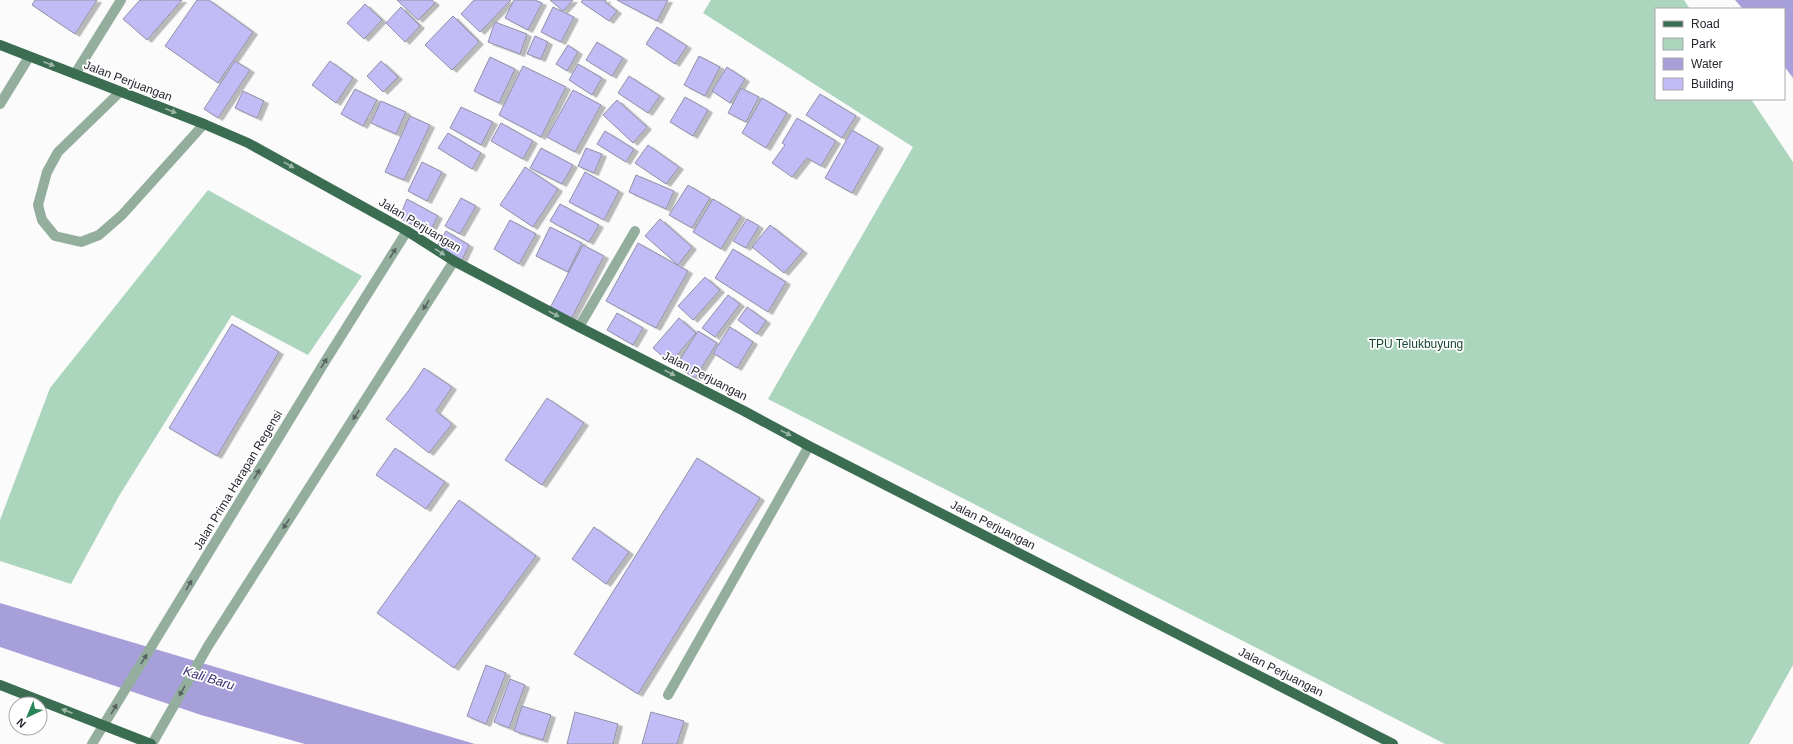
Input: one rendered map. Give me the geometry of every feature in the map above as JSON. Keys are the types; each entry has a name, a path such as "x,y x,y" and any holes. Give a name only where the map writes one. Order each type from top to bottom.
{"main road":[{"name":"Jalan Perjuangan","path":"0,45 204,124 248,143 407,231 454,261 578,327 1393,744"},
{"path":"0,685 152,744"}],"street":[{"path":"75,74 121,0"},
{"path":"0,104 29,57"},
{"path":"120,92 58,152 47,172 38,205 42,220 55,236 82,242 99,235 122,214 204,124"},
{"name":"Jalan Prima Harapan Regensi","path":"92,744 326,360 407,231"},
{"path":"578,327 636,231"},
{"path":"152,744 208,646 454,261"},
{"path":"668,695 809,446"}],"green space":[{"name":"TPU Telukbuyung","path":"711,0 1684,0 1689,8 1655,8 1655,100 1752,100 1793,162 1793,665 1749,744 1445,744 768,399 913,147 703,13"},
{"path":"208,190 362,276 308,355 232,315 119,496 71,584 0,561 0,520 50,388"}],"water":[{"path":"1735,0 1793,0 1793,78 1785,67 1785,8 1742,8"},
{"name":"Kali Baru","path":"0,603 475,744 305,744 201,715 0,647"}],"building":[{"path":"35,0 97,0 75,34 32,5"},
{"path":"140,0 182,0 147,40 123,19"},
{"path":"197,0 209,0 253,32 218,83 165,46"},
{"path":"397,0 432,0 435,3 418,20"},
{"path":"474,0 511,0 480,32 461,14"},
{"path":"514,0 535,0 542,3 528,30 505,18"},
{"path":"550,0 573,0 563,11"},
{"path":"583,0 606,0 605,2 617,11 609,21 581,2"},
{"path":"617,0 668,0 657,21"},
{"path":"365,4 382,20 364,39 347,23"},
{"path":"401,7 420,26 405,42 386,23"},
{"path":"553,7 574,17 561,42 541,32"},
{"path":"453,16 479,42 452,70 425,45"},
{"path":"495,22 527,34 520,54 488,42"},
{"path":"657,27 687,46 675,64 646,44"},
{"path":"535,36 548,42 541,59 527,54"},
{"path":"597,42 623,58 612,76 586,60"},
{"path":"568,45 578,52 567,71 556,64"},
{"path":"699,56 720,67 705,96 684,85"},
{"path":"490,57 515,69 499,103 474,91"},
{"path":"235,61 250,70 218,118 204,109"},
{"path":"330,61 353,78 336,103 312,85"},
{"path":"381,61 398,77 383,92 367,76"},
{"path":"578,64 602,78 592,95 569,80"},
{"path":"523,66 566,87 541,137 499,115"},
{"path":"727,67 745,79 730,103 712,91"},
{"path":"629,76 660,96 648,113 618,93"},
{"path":"741,88 759,97 746,122 728,113"},
{"path":"355,89 377,100 363,126 341,114"},
{"path":"573,90 601,105 575,152 547,137"},
{"path":"243,91 264,101 257,118 235,108"},
{"path":"820,94 856,116 842,138 806,115"},
{"path":"685,97 708,110 693,136 670,122"},
{"path":"762,98 787,113 766,148 742,133"},
{"path":"617,100 647,127 633,143 603,115"},
{"path":"381,101 406,112 396,134 371,123"},
{"path":"461,107 493,122 481,145 450,128"},
{"path":"410,116 430,125 404,180 385,172"},
{"path":"797,118 836,141 821,166 807,158 792,177 772,163 785,145 782,143"},
{"path":"501,123 533,141 523,159 491,141"},
{"path":"852,130 879,146 852,193 825,178"},
{"path":"605,131 634,149 626,162 597,144"},
{"path":"448,133 481,153 472,169 438,148"},
{"path":"648,145 679,167 666,184 635,163"},
{"path":"541,148 573,165 562,184 530,168"},
{"path":"586,148 602,154 594,173 578,166"},
{"path":"422,162 442,172 427,201 408,191"},
{"path":"525,167 558,189 533,227 500,205"},
{"path":"585,172 619,191 604,220 569,202"},
{"path":"636,175 674,191 666,209 629,192"},
{"path":"688,185 710,198 692,228 669,215"},
{"path":"461,198 476,206 460,234 445,226"},
{"path":"407,199 438,216 429,233 399,218"},
{"path":"713,199 741,216 721,249 693,232"},
{"path":"560,204 599,225 589,242 550,221"},
{"path":"660,219 692,247 678,265 645,236"},
{"path":"747,219 759,226 746,248 733,241"},
{"path":"510,220 536,234 519,264 494,249"},
{"path":"770,225 803,251 784,273 752,247"},
{"path":"550,227 582,243 568,272 536,256"},
{"path":"446,231 469,245 462,260 437,246"},
{"path":"638,243 688,271 656,328 606,301"},
{"path":"583,245 604,256 571,319 550,308"},
{"path":"733,249 786,282 768,312 715,278"},
{"path":"705,277 720,290 693,320 678,306"},
{"path":"728,295 740,304 715,337 702,328"},
{"path":"747,307 766,321 757,334 738,320"},
{"path":"617,313 643,328 633,345 607,330"},
{"path":"679,318 696,333 670,363 653,348"},
{"path":"232,324 279,352 217,456 169,428"},
{"path":"730,327 753,342 737,368 713,353"},
{"path":"698,331 717,343 695,378 676,366"},
{"path":"424,368 452,387 436,411 452,424 429,453 386,419"},
{"path":"547,398 584,423 542,485 505,460"},
{"path":"395,448 445,482 426,509 376,475"},
{"path":"697,458 760,498 638,694 574,654"},
{"path":"459,500 536,556 454,668 377,613"},
{"path":"594,527 629,552 606,584 572,559"},
{"path":"486,665 506,673 486,724 467,716"},
{"path":"510,679 525,685 509,728 494,722"},
{"path":"522,706 551,715 543,740 514,731"},
{"path":"575,712 618,724 613,744 567,744"},
{"path":"651,712 684,721 677,744 642,744"}]}
